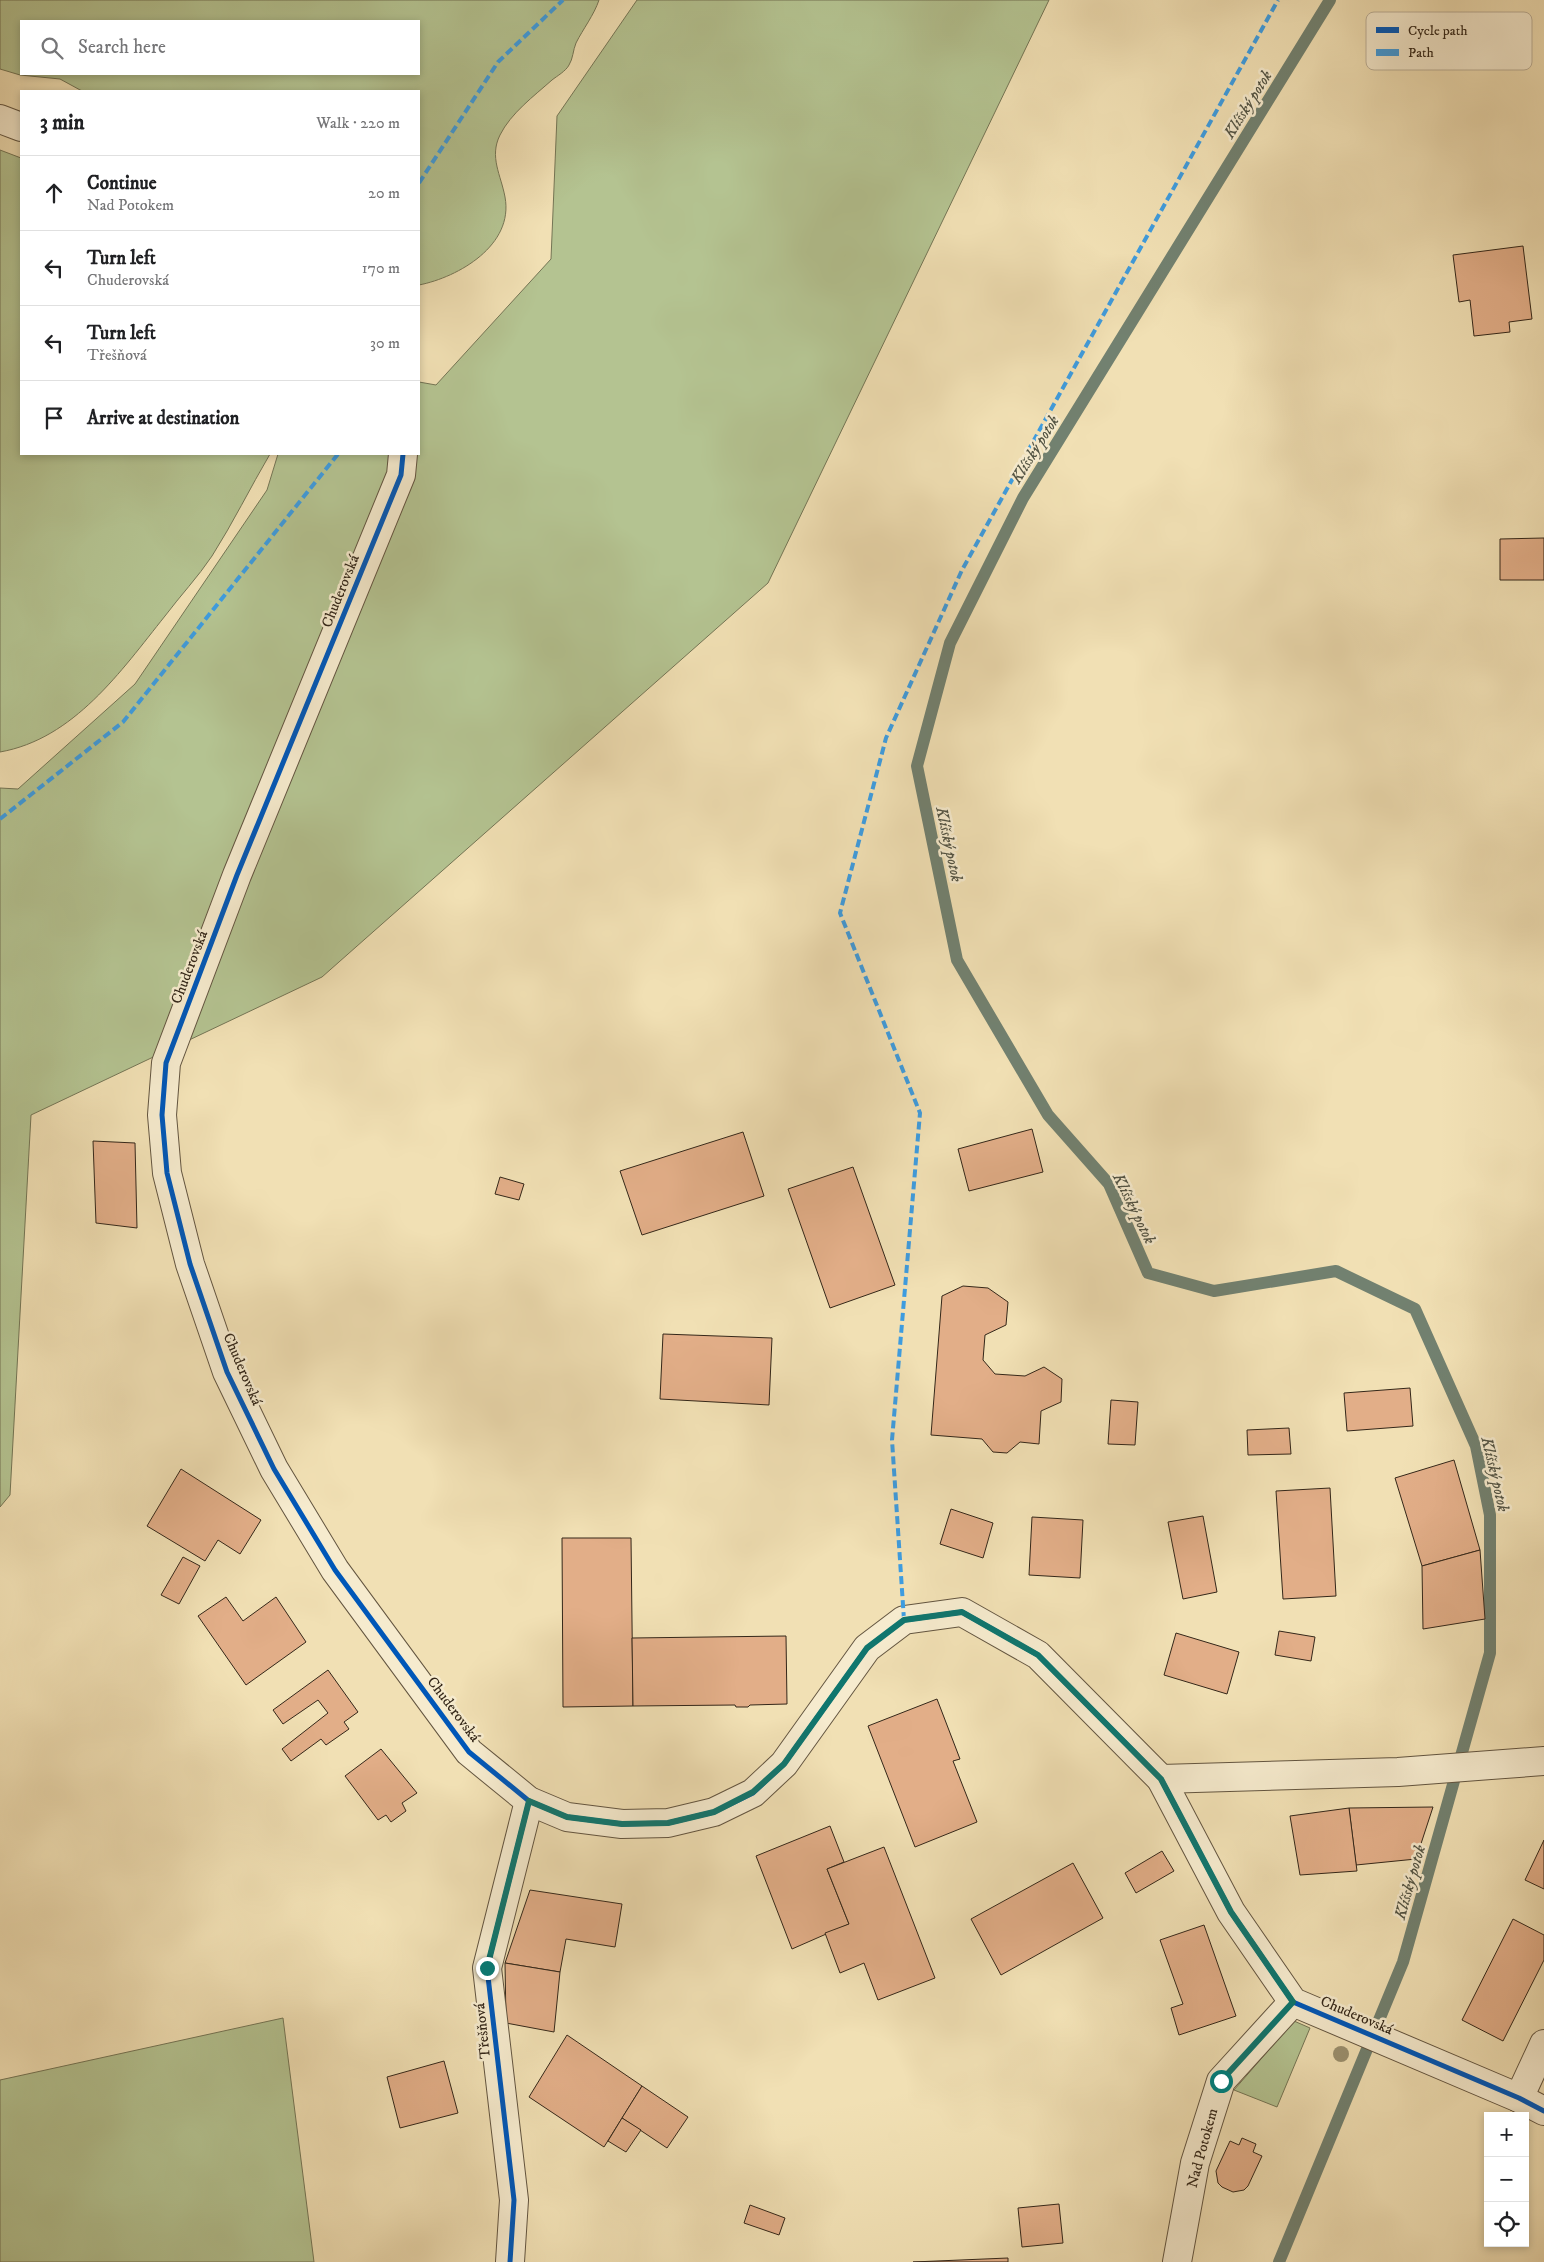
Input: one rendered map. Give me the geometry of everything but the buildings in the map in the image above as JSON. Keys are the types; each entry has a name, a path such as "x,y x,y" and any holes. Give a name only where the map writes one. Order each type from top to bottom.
{"street":[{"path":"0,119 20,127"},
{"name":"Chuderovská","path":"403,455 401,475 237,875 166,1064 162,1115 168,1173 190,1264 227,1372 274,1469 336,1570 470,1752 529,1801 567,1817 622,1824 668,1823 714,1812 753,1792 784,1764 867,1648 904,1620 962,1612 1038,1655 1161,1779 1231,1912 1293,2002 1520,2098 1544,2111"},
{"path":"1161,1779 1429,1770 1544,1761"},
{"name":"Třešňová","path":"510,2262 514,2200 487,1968 529,1801"},
{"name":"Nad Potokem","path":"1177,2262 1195,2163 1221,2081 1293,2002"},
{"path":"1520,2098 1544,2044"}],"green space":[{"path":"0,0 599,0 576,43 568,67 523,105 510,119 500,135 497,143 496,158 505,197 506,214 501,230 492,244 466,266 451,275 420,285 420,90 80,90 60,79 20,75 0,69"},
{"path":"637,0 1049,0 768,583 322,977 31,1115 10,1495 0,1507 0,788 18,789 135,684 267,490 278,455 420,455 420,382 436,385 551,259 557,116"},
{"path":"0,150 20,158 20,455 269,455 212,556 113,680 73,718 51,733 27,745 0,752"},
{"path":"283,2018 314,2262 0,2262 0,2080"},
{"path":"1294,2021 1310,2028 1277,2107 1234,2090"}],"waterway":[{"name":"Klíšský potok","path":"1279,2262 1403,1962 1490,1653 1490,1515 1476,1446 1415,1309 1336,1271 1214,1291 1148,1273 1109,1184 1048,1115 957,960 917,766 950,643 1023,498 1330,0"}],"marked path":[{"path":"420,181 498,62 563,0"},
{"path":"904,1620 892,1440 920,1113 840,913 886,738 962,570 1278,0"},
{"path":"0,819 123,722 337,455"}],"cycle path":[{"path":"403,455 401,475 237,875 166,1063 162,1115 167,1173 190,1264 227,1372 274,1469 335,1570 469,1752 529,1801 567,1817 622,1824 668,1823 714,1812 753,1793 784,1764 867,1648 904,1620 962,1612 1038,1655 1161,1779 1231,1912 1293,2002 1519,2098 1544,2111"},
{"path":"510,2262 514,2200 487,1968 529,1801"}],"route":[{"path":"487,1968 529,1801 567,1817 622,1824 668,1823 714,1812 753,1792 784,1764 867,1648 904,1620 962,1612 1038,1655 1161,1779 1231,1912 1293,2002 1221,2081"}]}
